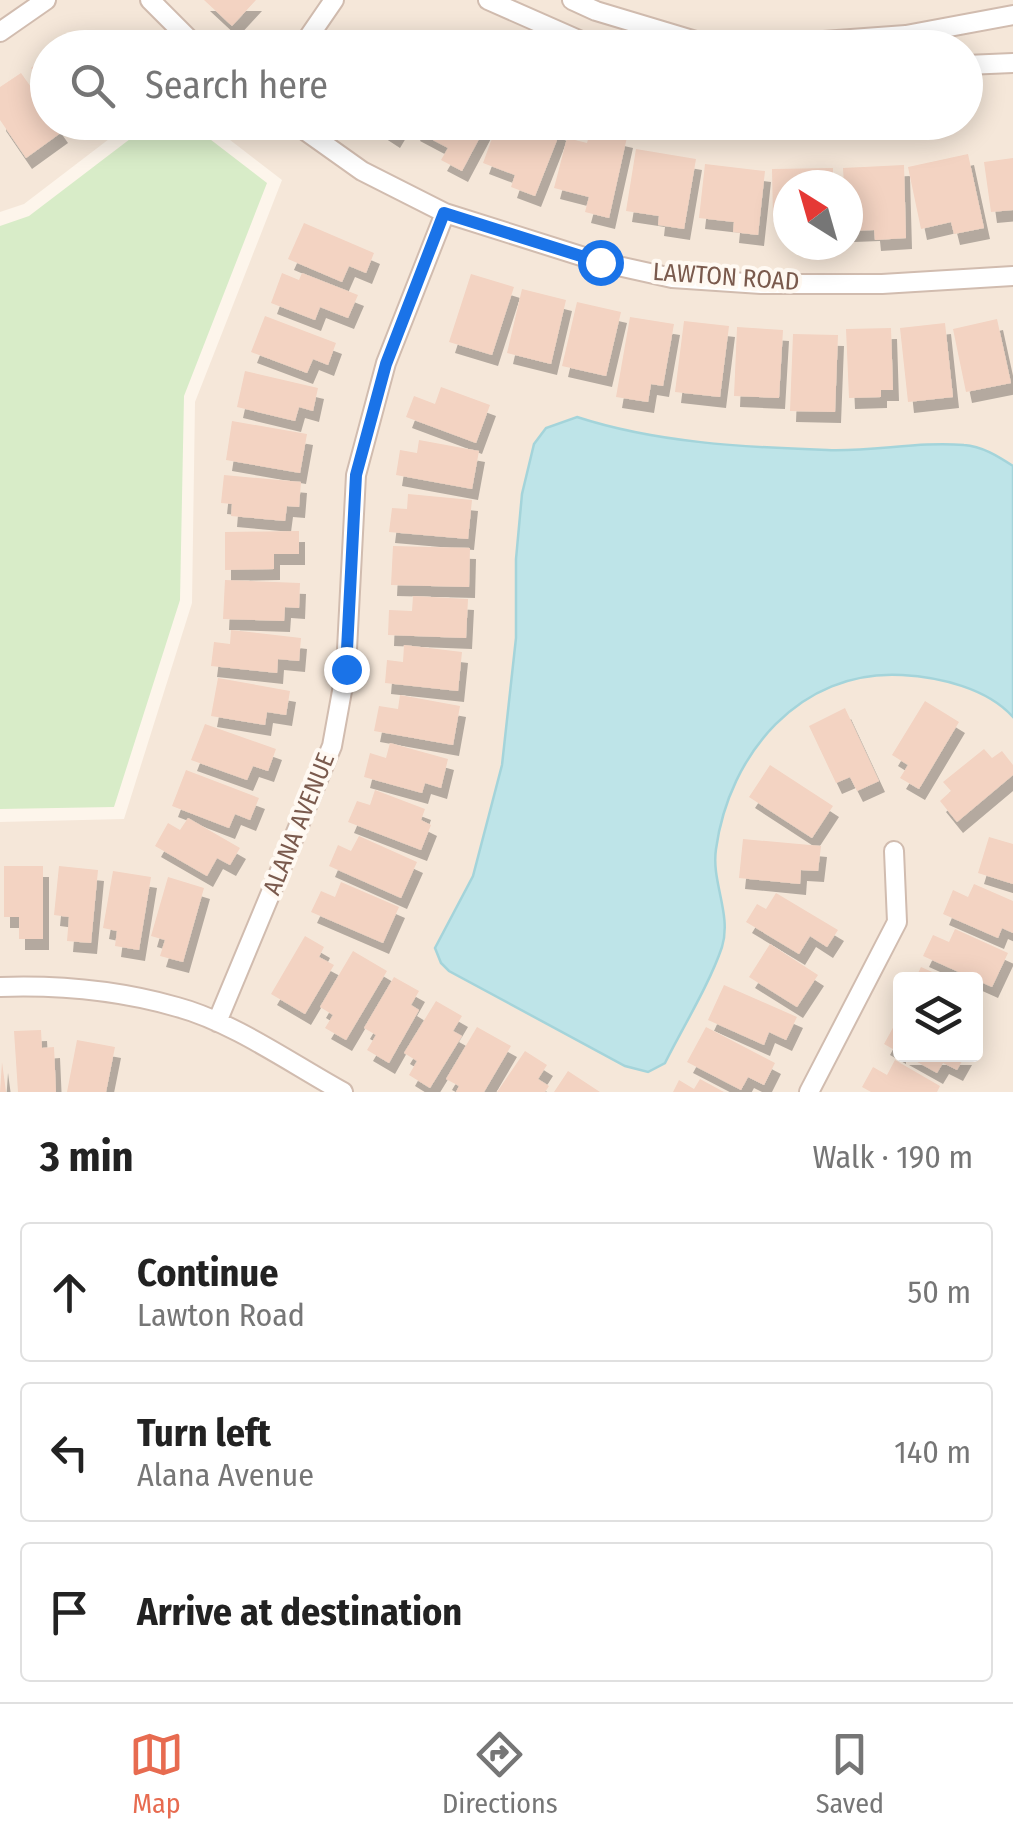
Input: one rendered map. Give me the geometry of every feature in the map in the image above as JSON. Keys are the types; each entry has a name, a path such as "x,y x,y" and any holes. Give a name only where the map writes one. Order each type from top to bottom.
{"street":[{"path":"0,32 46,0"},
{"path":"150,0 180,30"},
{"path":"313,30 334,0"},
{"path":"488,0 556,30"},
{"path":"572,0 659,30"},
{"path":"929,30 1013,15"},
{"path":"983,64 1013,63"},
{"name":"LAWTON ROAD","path":"318,140 362,171 444,213 600,262 672,278 761,284 882,284 1013,276"},
{"name":"ALANA AVENUE","path":"217,1022 332,746 346,669 356,475 386,364 444,213"},
{"path":"809,1092 897,922 894,851"},
{"path":"0,987 104,993 178,1007 217,1022 343,1092"}],"shaded area":[{"path":"0,0 1013,0 1013,1092 0,1092 0,822 124,819 192,603 195,402 282,180 230,140 983,140 983,30 30,30 30,140 108,140 24,204 0,212"}],"green space":[{"path":"129,140 211,140 267,183 184,396 180,600 114,807 0,809 0,226 29,216"}],"water":[{"path":"577,417 638,433 732,445 844,450 964,445 984,450 1013,466 1013,717 976,691 931,678 902,675 865,677 832,686 802,702 776,724 736,781 724,814 715,861 725,922 722,947 665,1063 648,1072 625,1066 449,971 435,948 473,876 502,765 516,638 516,559 522,494 534,444 546,428"}],"building":[{"path":"204,0 256,0 232,26"},
{"path":"21,73 30,86 30,140 51,140 26,158 0,120 0,87"},
{"path":"433,140 478,140 462,171 441,160 448,148"},
{"path":"491,140 557,140 535,196 511,187 515,175 483,163"},
{"path":"566,140 626,140 609,218 585,212 589,197 554,188"},
{"path":"636,149 696,159 684,229 658,225 659,216 626,211"},
{"path":"968,154 984,228 954,234 951,222 921,229 908,167"},
{"path":"1013,158 1013,210 991,212 984,162"},
{"path":"705,164 765,171 758,235 733,232 734,222 699,218"},
{"path":"904,165 906,238 875,240 874,230 863,230 863,170 843,168"},
{"path":"772,169 833,170 773,170 773,220"},
{"path":"304,223 374,253 366,273 349,266 342,282 288,259"},
{"path":"282,273 299,280 302,273 358,295 348,318 320,307 315,320 271,303"},
{"path":"471,274 514,287 492,355 449,342"},
{"path":"522,289 566,300 551,364 507,353"},
{"path":"577,302 621,312 606,376 562,366"},
{"path":"265,316 336,343 328,365 313,359 307,373 251,352"},
{"path":"630,317 674,324 663,386 651,384 648,402 616,397"},
{"path":"997,319 1011,383 966,392 953,329"},
{"path":"684,321 729,326 720,397 675,392"},
{"path":"945,323 953,397 908,402 900,328"},
{"path":"737,327 783,330 779,398 734,396"},
{"path":"891,328 893,390 881,390 881,397 849,398 846,329"},
{"path":"793,334 838,335 835,412 790,411"},
{"path":"245,371 318,388 313,411 299,407 295,421 237,407"},
{"path":"441,387 490,405 476,443 406,417 414,396 435,404"},
{"path":"232,421 307,434 300,473 226,460"},
{"path":"419,440 479,451 472,489 396,475 400,450 417,453"},
{"path":"224,475 301,482 299,507 287,506 285,521 231,516 232,504 221,503"},
{"path":"408,494 472,500 468,539 389,532 392,508 407,509"},
{"path":"299,531 299,554 274,554 274,569 225,570 225,532"},
{"path":"393,546 470,548 469,587 391,585"},
{"path":"225,580 300,583 299,608 285,607 284,621 223,619"},
{"path":"413,596 468,599 466,638 388,635 389,610 412,611"},
{"path":"231,630 301,638 299,661 278,659 277,673 211,666 214,642 230,644"},
{"path":"404,645 462,652 458,691 385,683 387,660 403,662"},
{"path":"218,678 290,691 286,715 267,712 265,725 211,716"},
{"path":"400,695 460,706 453,745 374,731 379,706 398,709"},
{"path":"925,701 959,722 919,789 900,778 908,765 892,755"},
{"path":"845,708 879,781 857,791 850,777 836,783 809,726"},
{"path":"205,724 276,749 268,771 253,766 247,780 191,760"},
{"path":"390,743 448,759 441,788 425,783 422,793 364,777 370,753 386,758"},
{"path":"984,749 992,758 1002,751 1013,765 1013,775 957,822 940,801 951,791 943,782"},
{"path":"770,765 833,806 812,838 749,797"},
{"path":"186,770 259,798 250,820 235,814 229,828 172,806"},
{"path":"375,790 425,809 421,820 431,825 421,850 348,822 357,801 370,805"},
{"path":"188,818 240,848 230,865 217,858 207,876 155,846 168,823 180,830"},
{"path":"359,836 417,862 401,898 329,866 338,845 351,851"},
{"path":"989,837 1013,844 1013,884 978,873"},
{"path":"743,839 821,846 818,871 801,870 800,884 739,878"},
{"path":"4,866 43,866 43,939 19,939 19,917 4,917"},
{"path":"59,866 98,870 91,943 67,941 69,917 54,915"},
{"path":"113,871 151,877 139,950 115,946 117,931 103,928"},
{"path":"168,877 204,888 183,962 160,956 165,940 151,936"},
{"path":"341,882 399,907 383,943 311,912 321,891 335,897"},
{"path":"974,884 1013,901 1013,933 1002,928 998,938 943,914 953,890 968,897"},
{"path":"776,893 838,930 827,947 810,936 799,954 746,922 757,904 766,909"},
{"path":"955,929 1008,953 992,987 983,983 983,972 959,972 923,956 933,935 949,942"},
{"path":"305,936 324,947 319,957 334,965 305,1014 271,994"},
{"path":"770,944 818,975 797,1007 749,977"},
{"path":"353,951 387,971 346,1040 325,1028 333,1015 320,1007"},
{"path":"394,977 419,991 411,1005 419,1010 389,1063 367,1050 376,1035 364,1028"},
{"path":"724,985 797,1017 786,1040 769,1032 764,1045 708,1020"},
{"path":"436,1001 462,1016 453,1031 462,1036 430,1088 409,1075 417,1061 404,1053"},
{"path":"477,1027 511,1046 484,1092 456,1092 459,1086 446,1079"},
{"path":"706,1027 775,1063 764,1085 748,1077 741,1090 687,1062"},
{"path":"893,1028 893,1049 884,1044"},
{"path":"41,1030 42,1048 54,1047 56,1092 18,1092 14,1031"},
{"path":"77,1040 115,1047 106,1092 67,1092"},
{"path":"525,1051 547,1065 538,1079 549,1086 545,1092 497,1092"},
{"path":"2,1062 6,1092 0,1092"},
{"path":"894,1062 898,1062 940,1086 937,1092 871,1092 862,1087 873,1067 887,1075"},
{"path":"917,1062 962,1062 957,1070 943,1063 937,1073"},
{"path":"568,1071 600,1092 554,1092"},
{"path":"700,1079 724,1092 673,1092 679,1080 694,1089"}],"route":[{"path":"346,669 356,475 386,364 444,213 600,262"}]}
